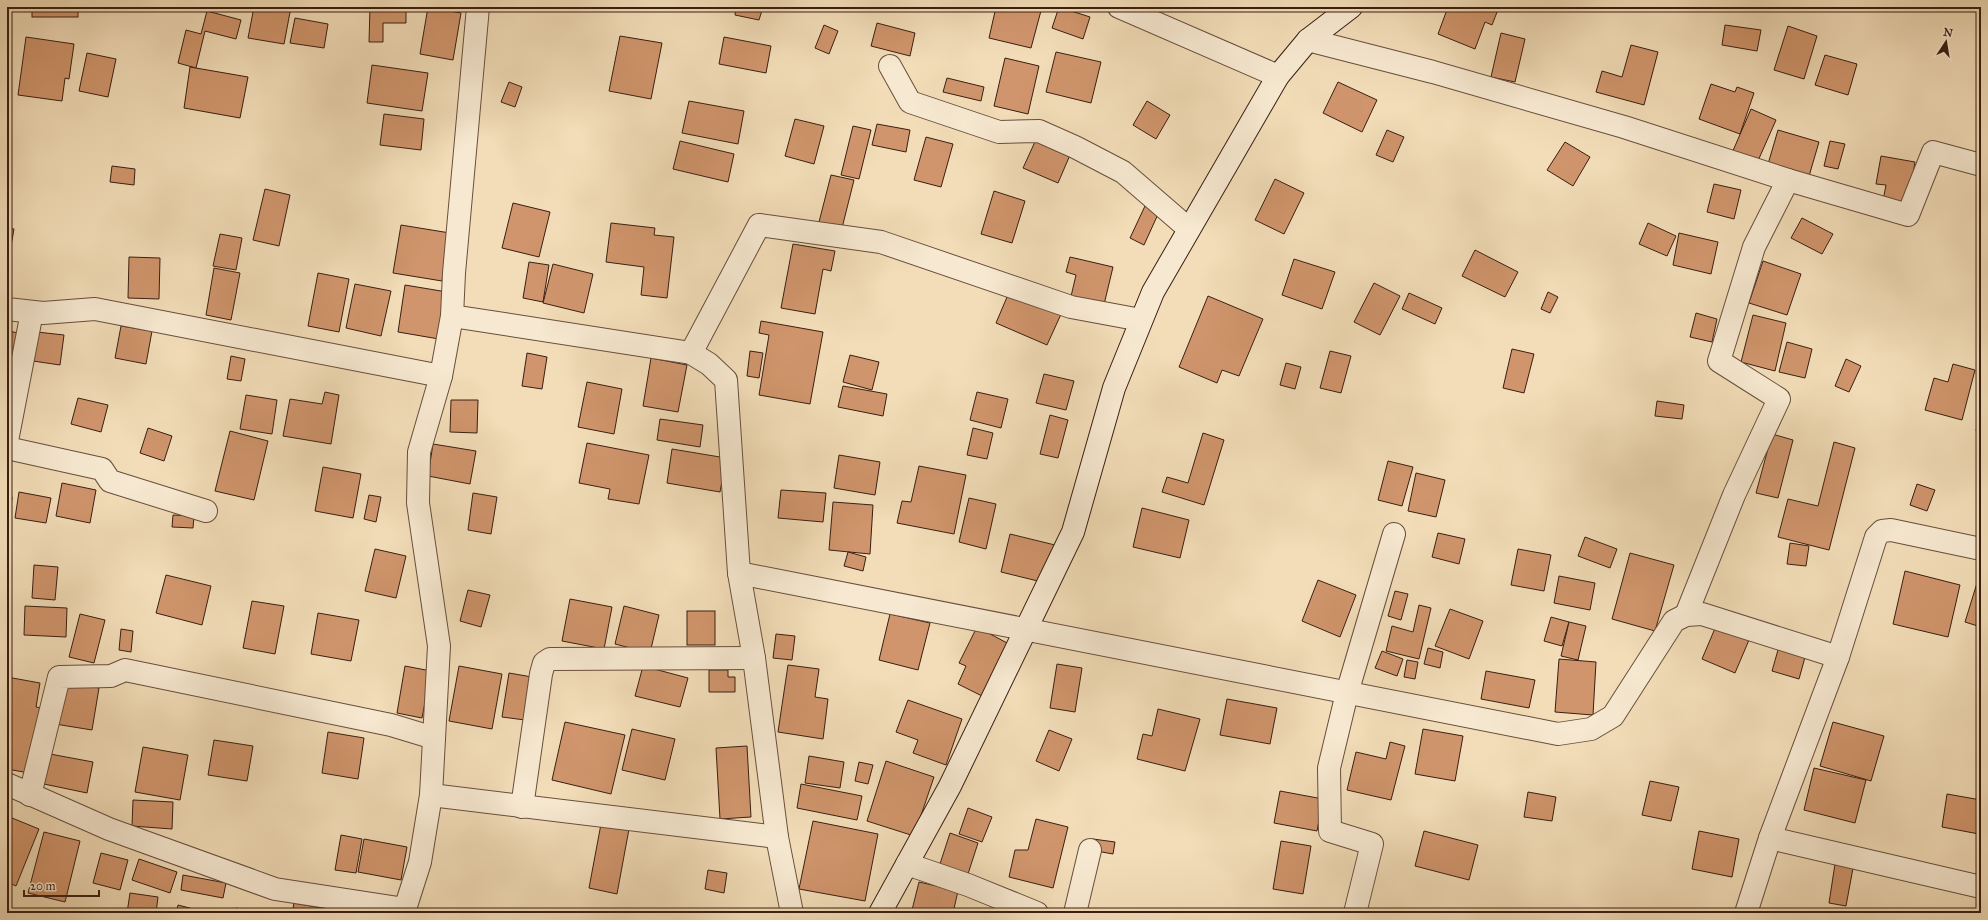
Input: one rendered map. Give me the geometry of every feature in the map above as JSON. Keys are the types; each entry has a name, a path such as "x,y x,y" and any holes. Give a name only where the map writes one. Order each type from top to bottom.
{"street":[{"path":"7,784 109,829 275,889 405,911 420,862 431,795 439,646 418,503 419,452 441,376 452,316 455,265 478,7"},
{"path":"1119,7 1278,76"},
{"path":"880,913 950,786 1073,532 1114,388 1153,292 1278,76 1308,40 1351,7"},
{"path":"1308,40 1433,72 1602,121 1788,180 1908,215 1933,152 1981,165"},
{"path":"890,66 910,102 999,132 1039,131 1075,147 1124,172 1189,229"},
{"path":"1686,615 1734,495 1779,399 1719,361 1754,247 1788,180"},
{"path":"691,353 759,225 882,242 1071,307 1141,320"},
{"path":"7,309 43,313 95,310 441,376"},
{"path":"7,441 32,312"},
{"path":"452,316 691,353 709,364 726,380 739,574 754,658 777,837 792,913"},
{"path":"7,448 102,469 110,481 206,511"},
{"path":"1746,913 1770,838 1838,657 1876,537 1882,532 1891,530 1981,549"},
{"path":"1356,913 1372,844 1330,831 1329,768 1347,693 1394,534"},
{"path":"739,574 1558,734 1591,729 1613,716 1674,622 1686,615 1702,614 1838,657"},
{"path":"522,807 541,674 544,663 550,659 754,658"},
{"path":"30,795 59,677 111,676 125,670 391,725 434,738"},
{"path":"431,795 522,807 639,819 777,837"},
{"path":"1770,838 1981,887"},
{"path":"1075,913 1090,850"},
{"path":"907,864 968,885 1037,913"}],"building":[{"path":"32,7 78,7 78,17 32,17"},
{"path":"254,7 291,7 284,44 248,38"},
{"path":"370,7 406,7 406,23 383,23 383,42 369,42"},
{"path":"428,7 461,13 453,60 420,54"},
{"path":"736,7 763,7 759,20 735,15"},
{"path":"996,7 1042,7 1031,48 989,38"},
{"path":"1059,7 1090,17 1083,39 1052,28"},
{"path":"1448,7 1499,7 1492,25 1485,22 1475,49 1438,34"},
{"path":"1956,7 1978,7 1978,11"},
{"path":"207,11 241,20 236,39 205,31 196,68 178,63 186,30 201,34"},
{"path":"295,18 328,24 324,48 290,43"},
{"path":"877,23 915,33 910,56 871,46"},
{"path":"824,25 838,31 829,54 815,48"},
{"path":"1725,25 1761,30 1757,51 1722,45"},
{"path":"1788,26 1817,36 1804,79 1774,70"},
{"path":"1501,33 1525,39 1515,82 1491,77"},
{"path":"620,36 662,43 651,99 609,91"},
{"path":"26,37 74,44 69,79 65,78 62,101 18,95"},
{"path":"724,37 771,46 766,73 719,64"},
{"path":"1631,45 1658,52 1644,105 1596,92 1602,71 1622,77"},
{"path":"1056,52 1101,62 1091,103 1046,92"},
{"path":"87,53 116,59 108,97 79,91"},
{"path":"1825,55 1857,64 1848,95 1815,85"},
{"path":"1005,58 1039,66 1028,114 994,106"},
{"path":"372,65 428,73 422,111 367,103"},
{"path":"190,67 248,77 240,118 184,108"},
{"path":"947,78 984,87 981,101 943,92"},
{"path":"509,82 522,87 515,107 501,102"},
{"path":"1338,82 1377,100 1362,132 1323,113"},
{"path":"1711,84 1735,92 1737,87 1754,93 1740,134 1699,119"},
{"path":"689,101 744,111 738,144 682,133"},
{"path":"1147,101 1170,115 1156,139 1133,125"},
{"path":"1751,109 1776,120 1757,163 1732,153"},
{"path":"384,114 424,119 421,150 380,145"},
{"path":"795,119 824,126 814,164 785,156"},
{"path":"877,124 910,130 906,152 872,145"},
{"path":"853,126 871,130 859,179 841,175"},
{"path":"1387,130 1404,137 1393,162 1376,155"},
{"path":"1778,130 1819,142 1807,183 1766,171"},
{"path":"1039,133 1073,148 1058,183 1023,168"},
{"path":"926,137 953,144 941,187 914,180"},
{"path":"680,141 734,154 728,182 673,169"},
{"path":"1830,141 1845,144 1838,169 1824,166"},
{"path":"1565,142 1590,157 1573,186 1547,170"},
{"path":"1881,156 1915,162 1907,210 1882,206 1886,185 1876,184"},
{"path":"112,166 135,169 134,185 110,182"},
{"path":"831,175 854,180 841,232 818,226"},
{"path":"1275,179 1304,193 1284,234 1255,220"},
{"path":"1714,184 1741,190 1734,219 1707,212"},
{"path":"265,189 290,195 279,246 253,240"},
{"path":"994,191 1025,201 1012,243 981,234"},
{"path":"513,203 550,212 539,257 502,248"},
{"path":"1145,206 1159,212 1144,245 1130,238"},
{"path":"1802,218 1833,234 1822,254 1791,238"},
{"path":"611,223 655,228 654,235 674,237 667,298 641,295 644,267 606,262"},
{"path":"1648,223 1676,236 1667,256 1639,244"},
{"path":"401,225 450,233 442,281 393,273"},
{"path":"7,228 14,229 7,268"},
{"path":"1679,233 1718,242 1711,274 1673,265"},
{"path":"220,234 242,238 236,270 213,266"},
{"path":"793,244 835,251 831,271 823,269 815,314 781,308"},
{"path":"1475,250 1518,272 1505,297 1462,276"},
{"path":"129,257 160,258 159,299 128,298"},
{"path":"1070,257 1113,267 1102,313 1069,305 1076,275 1066,272"},
{"path":"1294,259 1335,272 1322,309 1282,295"},
{"path":"1763,261 1801,274 1787,315 1749,303"},
{"path":"529,262 549,265 543,302 523,298"},
{"path":"553,264 593,274 584,313 543,303"},
{"path":"214,268 240,273 231,320 206,315"},
{"path":"318,273 349,279 339,332 308,326"},
{"path":"1374,283 1400,296 1380,335 1354,322"},
{"path":"355,284 391,291 381,336 346,328"},
{"path":"405,285 447,292 439,339 398,332"},
{"path":"1010,290 1062,312 1047,345 996,323"},
{"path":"1548,292 1558,297 1550,313 1541,309"},
{"path":"1409,293 1442,308 1435,324 1402,309"},
{"path":"1208,296 1263,319 1239,376 1222,370 1217,383 1179,367"},
{"path":"1696,313 1717,319 1712,342 1690,337"},
{"path":"1753,315 1786,323 1775,371 1741,362"},
{"path":"761,321 823,332 810,404 759,395 769,335 759,333"},
{"path":"121,326 152,331 146,364 115,358"},
{"path":"7,331 25,334 22,355 7,353"},
{"path":"37,332 64,335 60,365 33,361"},
{"path":"1787,342 1812,349 1805,378 1779,372"},
{"path":"1512,349 1534,354 1524,393 1503,388"},
{"path":"750,351 763,353 759,378 747,376"},
{"path":"1330,351 1351,356 1341,393 1320,388"},
{"path":"527,353 547,357 542,389 522,386"},
{"path":"850,355 879,362 872,390 843,382"},
{"path":"231,356 245,359 241,381 227,379"},
{"path":"651,358 687,365 678,412 643,406"},
{"path":"1846,359 1861,366 1849,392 1835,386"},
{"path":"1286,363 1301,367 1295,389 1280,385"},
{"path":"1953,364 1975,370 1962,420 1925,410 1934,378 1948,382"},
{"path":"1044,374 1074,381 1066,410 1036,403"},
{"path":"587,382 622,389 614,434 578,427"},
{"path":"843,386 887,394 883,416 838,407"},
{"path":"325,392 339,395 331,444 283,436 290,399 322,404"},
{"path":"977,392 1008,399 1001,428 970,420"},
{"path":"246,395 277,400 272,434 240,429"},
{"path":"78,398 108,405 101,432 71,424"},
{"path":"451,400 478,400 477,433 450,432"},
{"path":"1657,401 1684,405 1682,419 1655,416"},
{"path":"1981,410 1981,432 1976,431"},
{"path":"1050,415 1068,420 1058,458 1040,454"},
{"path":"660,419 703,425 700,447 657,440"},
{"path":"148,428 172,436 164,461 140,453"},
{"path":"973,428 993,433 987,459 967,455"},
{"path":"230,431 268,441 254,500 215,491"},
{"path":"1203,433 1224,440 1204,505 1162,492 1167,477 1188,483"},
{"path":"1772,434 1793,440 1778,498 1756,493"},
{"path":"1834,442 1855,448 1829,550 1778,537 1788,499 1818,506"},
{"path":"587,443 649,455 639,504 608,499 610,489 579,483"},
{"path":"433,444 476,451 470,484 428,476"},
{"path":"672,449 726,458 720,492 667,483"},
{"path":"839,455 880,462 875,495 834,488"},
{"path":"1388,461 1413,467 1402,506 1378,500"},
{"path":"919,466 966,475 954,534 897,523 902,501 911,502"},
{"path":"323,467 361,474 353,518 315,511"},
{"path":"1416,473 1445,480 1436,517 1408,511"},
{"path":"62,483 96,490 90,523 56,516"},
{"path":"1917,484 1935,490 1927,511 1910,505"},
{"path":"781,490 826,493 823,522 778,518"},
{"path":"19,492 51,498 46,523 15,518"},
{"path":"473,493 497,497 491,534 468,530"},
{"path":"369,495 381,497 376,522 364,519"},
{"path":"7,496 12,497 10,518 7,517"},
{"path":"969,498 996,504 986,549 959,542"},
{"path":"833,502 873,505 870,554 829,550"},
{"path":"1142,508 1189,520 1180,558 1133,547"},
{"path":"173,515 194,516 193,528 172,527"},
{"path":"1438,533 1465,539 1459,564 1432,557"},
{"path":"1010,534 1055,545 1046,583 1001,572"},
{"path":"1585,537 1617,549 1610,568 1578,556"},
{"path":"1790,543 1809,546 1806,566 1787,564"},
{"path":"375,549 406,556 396,598 365,591"},
{"path":"1518,549 1551,555 1544,591 1511,585"},
{"path":"848,552 866,557 863,571 844,566"},
{"path":"1630,553 1674,565 1655,631 1612,619"},
{"path":"34,565 58,567 55,600 32,598"},
{"path":"1905,571 1960,585 1948,637 1893,624"},
{"path":"166,575 211,586 202,625 156,613"},
{"path":"1559,576 1595,583 1590,610 1554,603"},
{"path":"1318,580 1356,595 1340,637 1302,621"},
{"path":"1977,583 1981,584 1981,627 1965,622"},
{"path":"468,590 490,595 481,627 460,621"},
{"path":"1395,591 1408,594 1401,620 1388,616"},
{"path":"570,599 612,607 604,649 562,641"},
{"path":"252,601 284,606 275,654 243,648"},
{"path":"1419,605 1431,608 1419,659 1386,651 1392,626 1413,632"},
{"path":"25,606 67,608 66,637 24,635"},
{"path":"624,606 659,615 650,653 615,644"},
{"path":"1450,609 1483,621 1469,659 1435,646"},
{"path":"687,611 715,611 715,645 687,645"},
{"path":"318,613 359,620 351,661 311,654"},
{"path":"80,614 105,620 94,663 69,657"},
{"path":"890,614 930,623 918,670 879,660"},
{"path":"1551,617 1569,622 1562,646 1544,641"},
{"path":"1569,622 1586,626 1578,660 1561,656"},
{"path":"1716,626 1749,640 1735,673 1702,659"},
{"path":"977,627 1009,644 982,696 958,684 966,666 959,663"},
{"path":"121,629 133,631 131,652 119,650"},
{"path":"776,634 795,636 792,660 773,658"},
{"path":"1780,643 1807,650 1799,679 1772,671"},
{"path":"1428,648 1443,652 1440,668 1424,664"},
{"path":"1382,651 1403,659 1397,676 1375,668"},
{"path":"1559,659 1596,662 1593,715 1555,712"},
{"path":"1407,660 1418,662 1415,679 1404,677"},
{"path":"1057,664 1082,668 1075,712 1050,708"},
{"path":"788,665 819,669 815,697 828,699 823,739 778,732"},
{"path":"405,666 431,671 422,718 397,713"},
{"path":"459,666 502,674 492,729 449,721"},
{"path":"643,666 688,678 680,707 635,696"},
{"path":"709,670 728,670 728,677 735,677 735,692 709,692"},
{"path":"1486,671 1535,680 1529,708 1481,699"},
{"path":"509,673 532,677 525,720 502,717"},
{"path":"7,677 40,683 36,707 41,708 29,773 7,769"},
{"path":"62,682 99,688 92,730 55,724"},
{"path":"1227,699 1277,708 1270,744 1220,735"},
{"path":"908,700 962,719 946,765 913,753 918,740 896,732"},
{"path":"1158,709 1200,719 1185,771 1137,759 1143,734 1152,736"},
{"path":"565,722 625,735 611,794 552,780"},
{"path":"1833,722 1884,736 1871,781 1820,766"},
{"path":"632,729 675,739 665,780 622,770"},
{"path":"1423,729 1463,736 1455,781 1415,774"},
{"path":"1049,730 1072,739 1059,771 1036,761"},
{"path":"328,732 364,738 358,779 322,773"},
{"path":"214,740 253,746 247,781 208,775"},
{"path":"1390,742 1405,746 1391,800 1347,790 1356,752 1386,759"},
{"path":"747,746 751,817 720,819 716,748"},
{"path":"143,747 188,755 180,800 135,792"},
{"path":"50,754 93,762 87,793 44,784"},
{"path":"809,756 844,762 840,788 805,783"},
{"path":"886,761 934,777 914,836 867,821"},
{"path":"859,762 873,765 868,784 855,781"},
{"path":"1814,768 1866,780 1855,823 1804,810"},
{"path":"1650,781 1679,787 1671,821 1642,815"},
{"path":"801,784 862,796 857,820 797,808"},
{"path":"1280,791 1323,799 1317,831 1274,823"},
{"path":"1528,792 1556,797 1552,821 1524,817"},
{"path":"1947,794 1981,800 1979,834 1942,827"},
{"path":"133,800 173,802 172,829 132,826"},
{"path":"968,808 992,817 982,842 959,834"},
{"path":"12,818 39,829 16,886 7,882 7,830"},
{"path":"1036,819 1068,827 1053,888 1009,877 1015,850 1028,850"},
{"path":"813,821 878,834 865,901 799,889"},
{"path":"601,824 629,829 617,894 589,888"},
{"path":"1424,831 1478,845 1469,880 1415,866"},
{"path":"1699,831 1739,839 1732,877 1692,869"},
{"path":"44,832 80,841 65,902 28,893"},
{"path":"950,833 978,843 967,877 939,867"},
{"path":"341,835 362,839 356,873 335,870"},
{"path":"364,839 407,847 401,880 358,872"},
{"path":"1093,839 1115,842 1113,854 1091,850"},
{"path":"1281,841 1311,846 1303,894 1273,889"},
{"path":"101,853 128,860 120,890 93,883"},
{"path":"139,859 177,872 170,893 132,880"},
{"path":"1835,864 1853,868 1846,906 1829,903"},
{"path":"708,870 727,873 724,893 705,889"},
{"path":"183,875 226,883 223,898 181,890"},
{"path":"919,882 958,891 953,913 924,913 912,910"},
{"path":"130,893 158,897 156,913 127,913"},
{"path":"294,903 328,909 327,913 292,913"},
{"path":"178,905 205,912 205,913 176,913"},
{"path":"236,908 255,912 255,913 235,913"}]}
